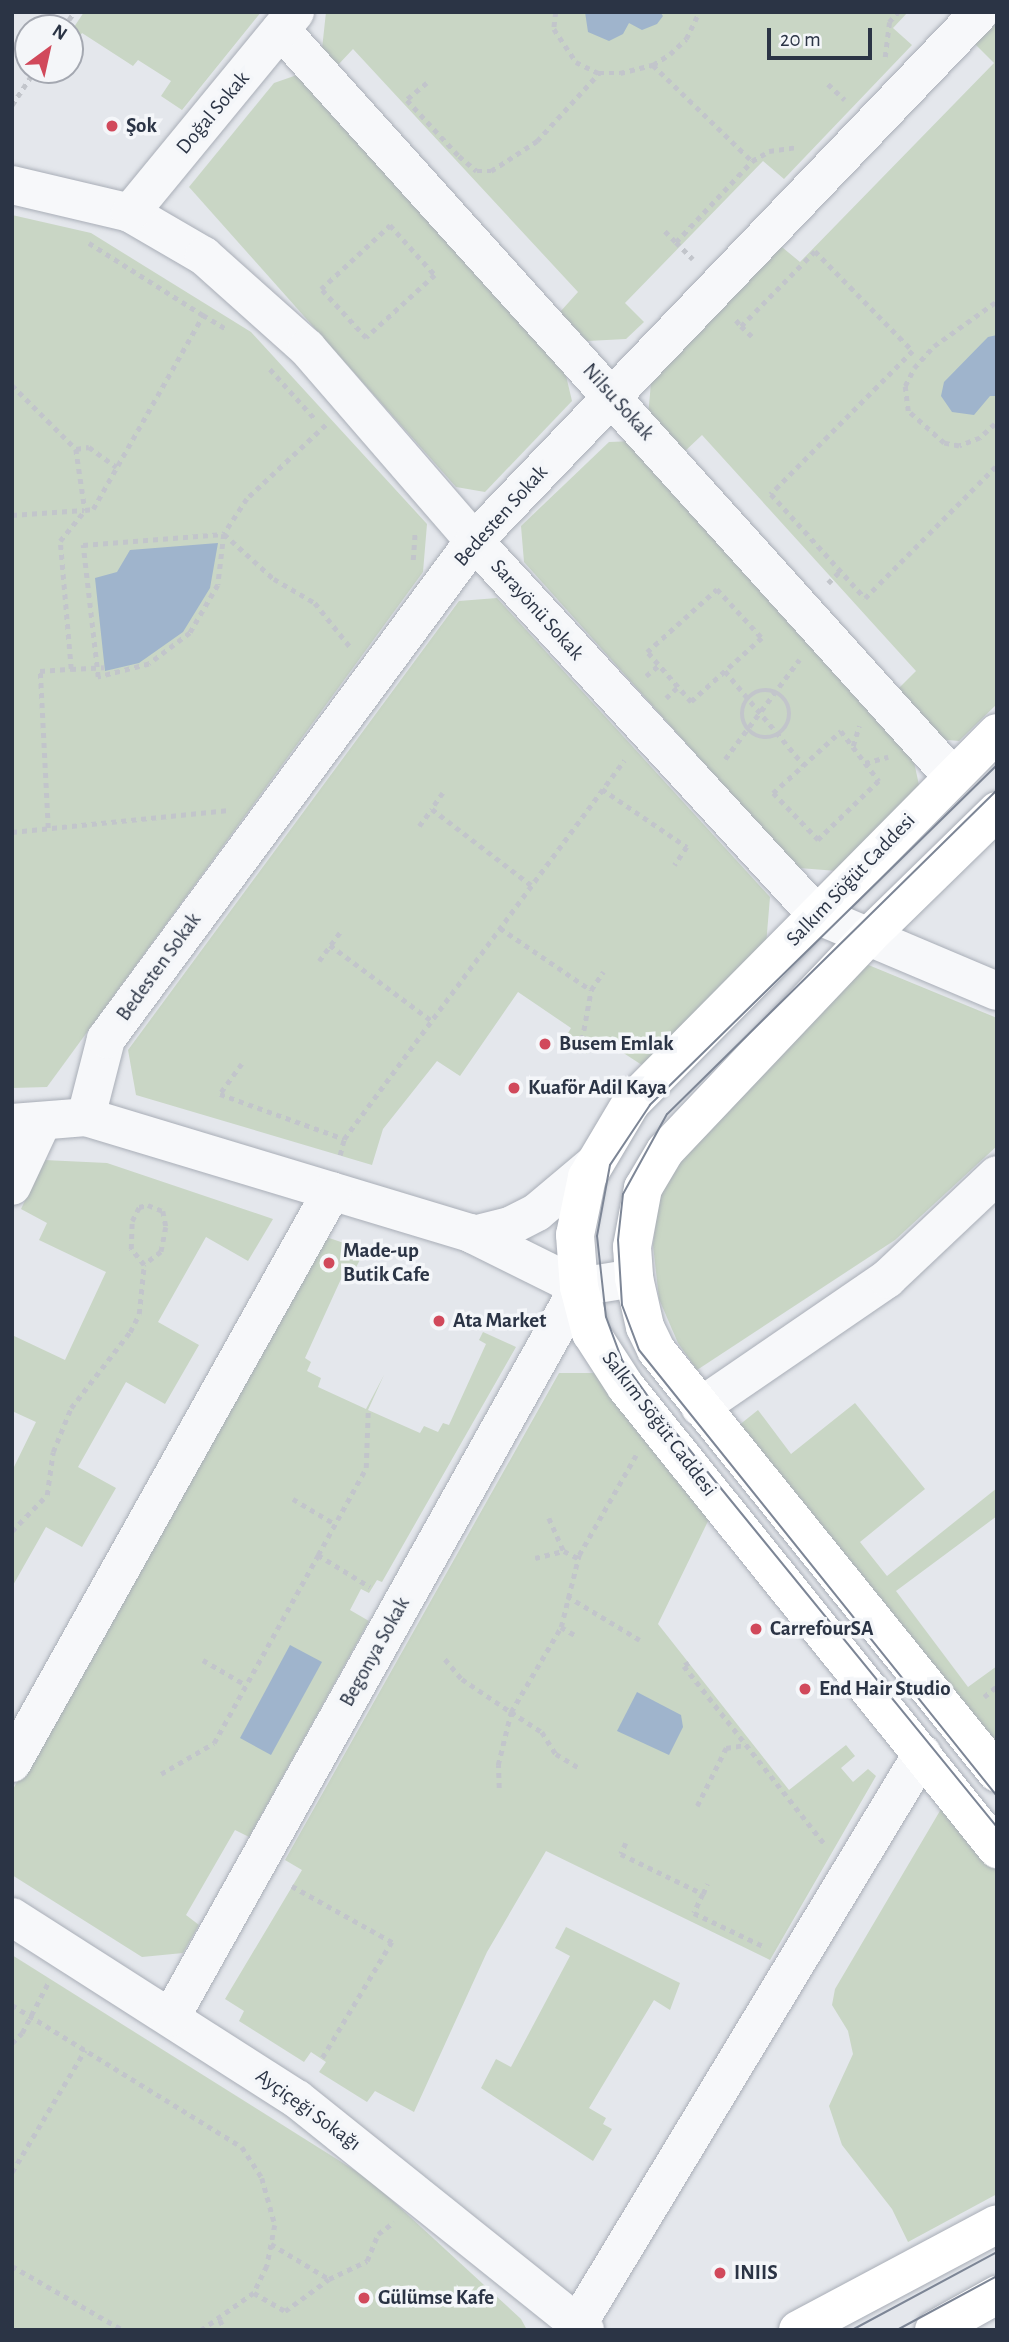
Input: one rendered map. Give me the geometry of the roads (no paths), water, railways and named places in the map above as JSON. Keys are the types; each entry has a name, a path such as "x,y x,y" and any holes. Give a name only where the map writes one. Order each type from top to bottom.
{"main road":[{"name":"Salkım Söğüt Caddesi","path":"997,733 631,1103 593,1165 575,1235 579,1287 591,1333 626,1387 997,1849"},
{"name":"Salkım Söğüt Caddesi","path":"997,811 869,936 665,1151 643,1188 632,1247 634,1278 645,1327 656,1350 700,1408 997,1773"},
{"path":"797,2330 997,2224"},
{"path":"934,2330 997,2295"}],"street":[{"name":"Bedesten Sokak","path":"86,1117 106,1039 474,541 611,393 980,12"},
{"name":"Nilsu Sokak","path":"288,21 611,393 952,776"},
{"name":"Doğal Sokak","path":"130,213 288,21"},
{"name":"Sarayönü Sokak","path":"12,185 130,213 204,256 307,348 474,541 645,731 817,915 997,991"},
{"path":"12,1186 27,1122 86,1117 336,1173 474,1235 579,1287 634,1278"},
{"path":"474,1235 510,1226 537,1212 593,1165"},
{"path":"12,1763 336,1173"},
{"path":"700,1408 887,1279 997,1175"},
{"name":"Begonya Sokak","path":"171,2017 579,1287"},
{"path":"582,2326 922,1754"},
{"name":"Ayçiçeği Sokağı","path":"12,1917 297,2099 582,2326"}],"water":[{"path":"585,12 660,12 663,16 657,24 642,30 629,23 623,34 609,41 588,32"},
{"path":"997,335 997,396 990,396 974,415 952,412 941,396 944,382 988,337"},
{"path":"218,543 210,588 183,632 139,663 105,671 95,578 117,572 130,550"},
{"path":"290,1645 322,1662 271,1755 240,1738"},
{"path":"637,1692 681,1715 683,1727 669,1755 617,1731"}],"tram line":[{"path":"997,765 650,1105 610,1165 597,1236 606,1317 622,1360 662,1416 997,1827"},
{"path":"997,790 667,1114 623,1194 618,1240 622,1305 639,1350 997,1796"},
{"path":"852,2330 997,2252"},
{"path":"897,2330 997,2276"}],"place":[{"name":"Şok","path":"112,126"},
{"name":"Busem Emlak","path":"545,1044"},
{"name":"Kuaför Adil Kaya","path":"514,1088"},
{"name":"Made-up Butik Cafe","path":"329,1263"},
{"name":"Ata Market","path":"439,1321"},
{"name":"CarrefourSA","path":"756,1629"},
{"name":"End Hair Studio","path":"805,1689"},
{"name":"INIIS","path":"720,2273"},
{"name":"Gülümse Kafe","path":"364,2298"}]}
